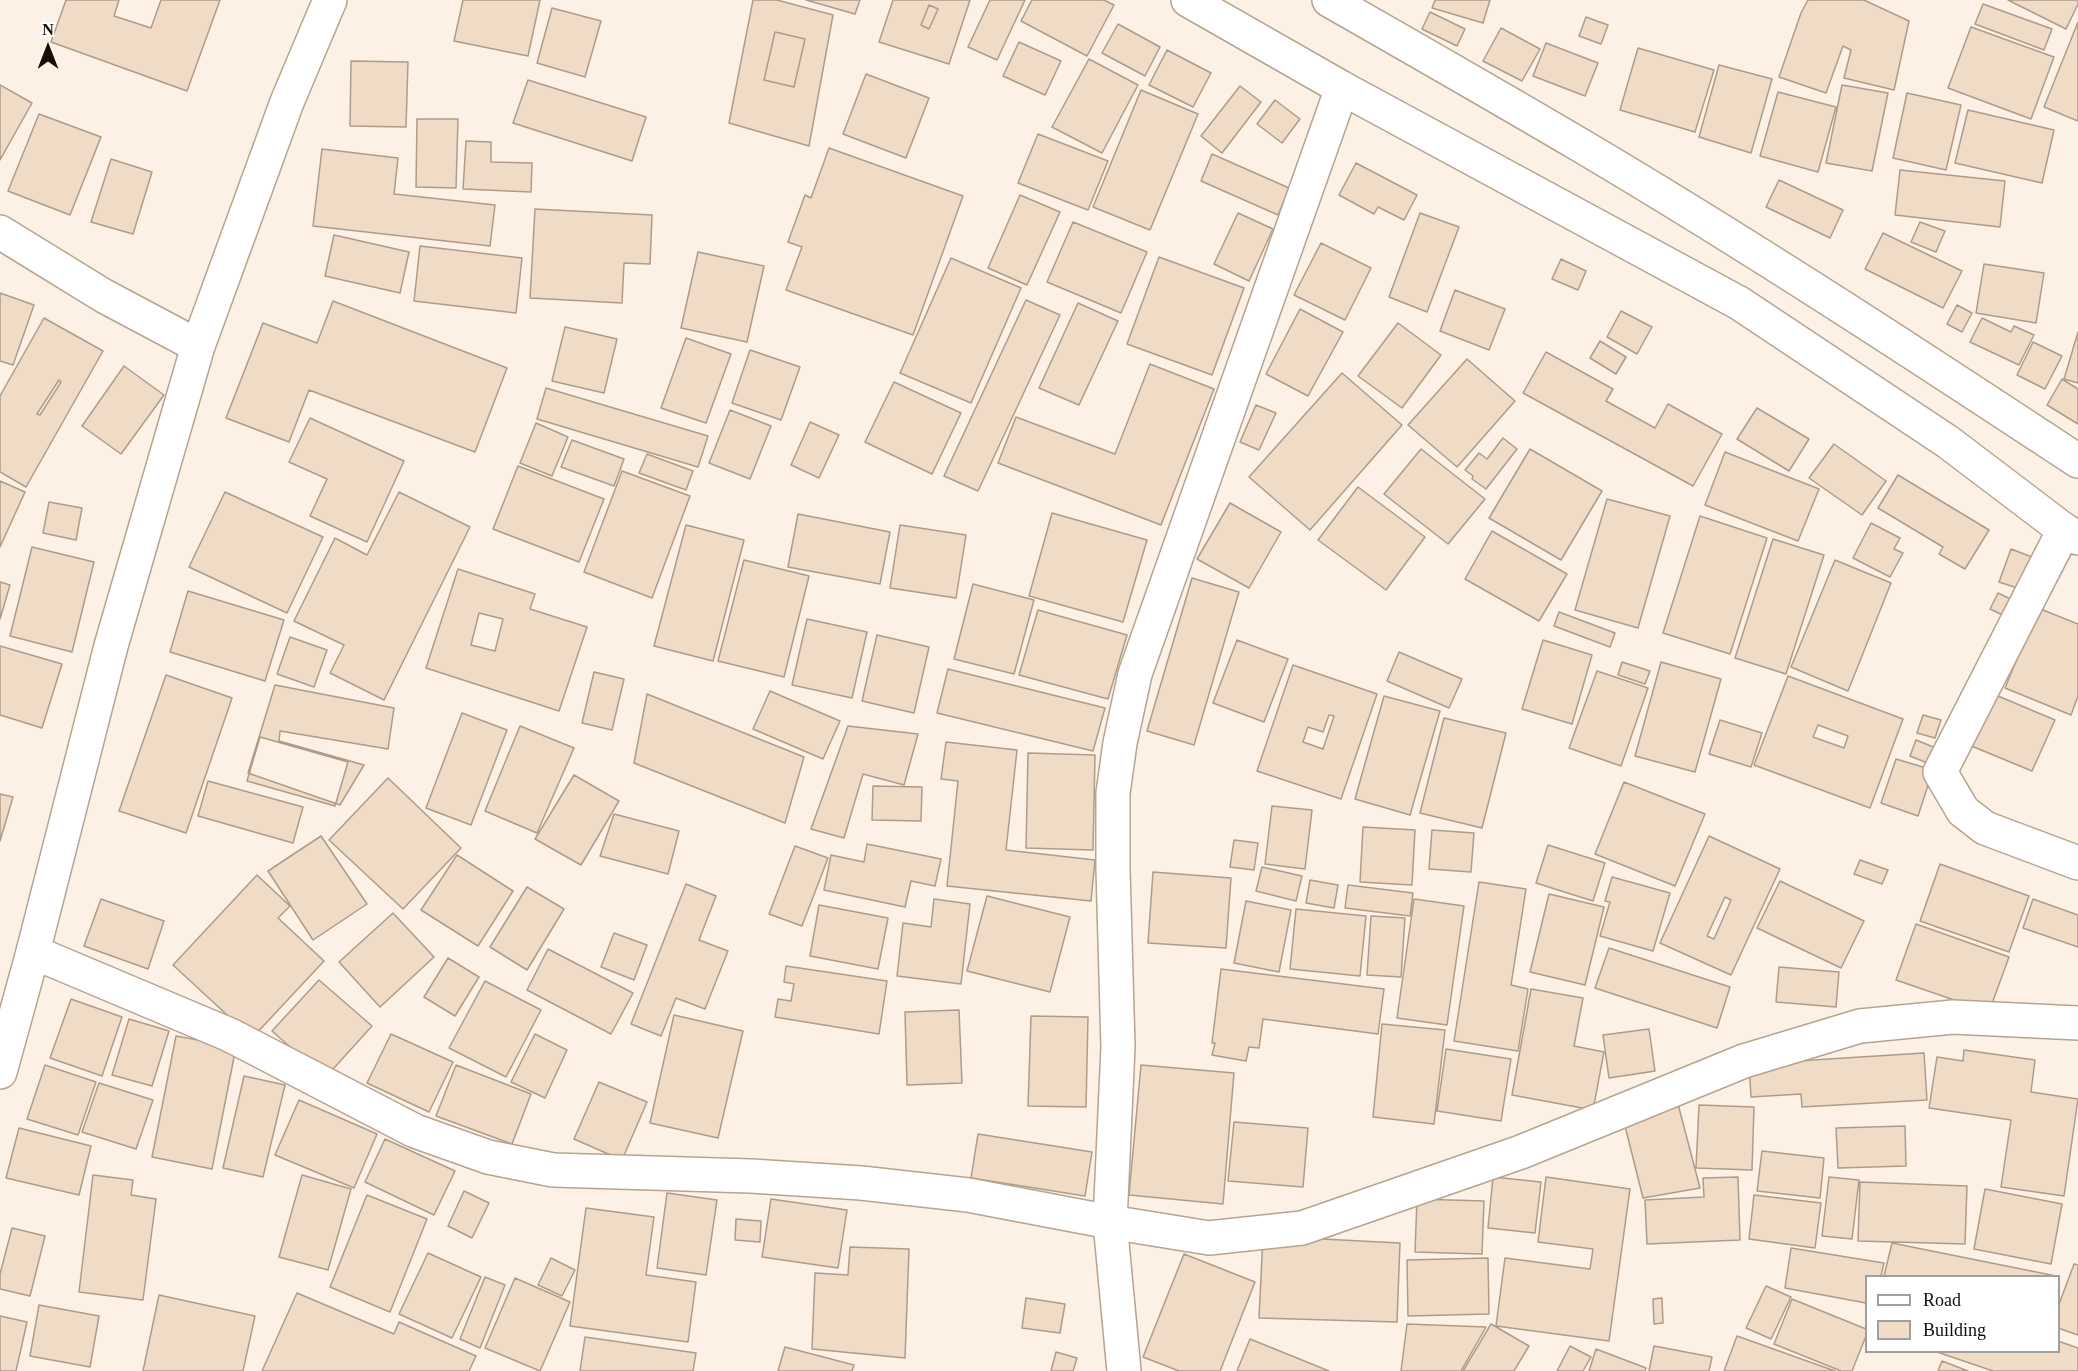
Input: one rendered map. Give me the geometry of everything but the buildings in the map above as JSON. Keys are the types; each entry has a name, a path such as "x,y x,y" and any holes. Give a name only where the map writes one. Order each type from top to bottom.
{"street":[{"path":"0,1069 33,952 111,646 198,345 287,102 330,0"},
{"path":"1188,0 1342,88 1739,303 1948,442 2071,534 1940,772 1963,811 1985,828 2078,863"},
{"path":"1329,0 1580,144 1678,204 1932,365 2078,461"},
{"path":"1124,1371 1110,1222 1118,1047 1113,793 1120,743 1135,674 1342,88"},
{"path":"0,232 104,297 198,345"},
{"path":"33,952 230,1035 415,1131 488,1157 554,1170 751,1176 968,1195 1209,1238 1302,1228 1521,1152 1744,1061 1860,1026 1953,1017 2078,1023"}]}
